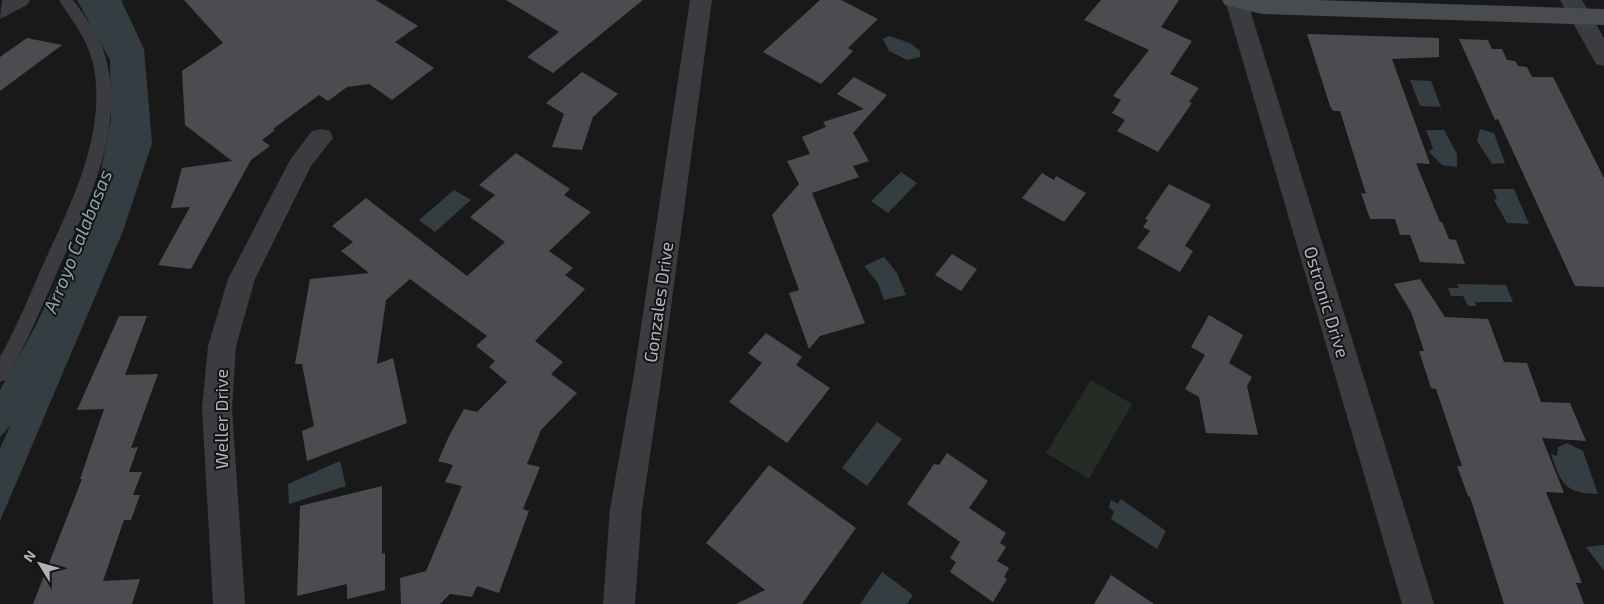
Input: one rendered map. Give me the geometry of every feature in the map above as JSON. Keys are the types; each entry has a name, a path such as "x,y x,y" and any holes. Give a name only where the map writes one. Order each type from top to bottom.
{"street":[{"path":"0,11 19,0"},
{"name":"Gonzales Drive","path":"619,604 626,509 648,374 700,0"},
{"path":"1235,0 1262,6 1576,8 1604,18"},
{"name":"Ostronic Drive","path":"1235,0 1418,604"},
{"path":"1576,8 1604,58"},
{"name":"Weller Drive","path":"229,604 217,408 222,346 242,279 302,160 321,138"}],"lane":[{"path":"0,374 36,301 84,194 97,155 103,111 102,75 87,27 66,0"}],"shaded area":[{"path":"1091,380 1132,404 1089,479 1046,453"}],"water":[{"name":"Arroyo Calabasas","path":"77,0 121,0 144,49 152,143 123,231 0,521 0,448 11,425 0,437 0,390 35,327 95,201 111,120 110,60"},
{"path":"889,36 910,43 920,51 920,57 907,60 889,51 883,39"},
{"path":"1410,80 1431,81 1441,107 1420,106"},
{"path":"1480,129 1494,133 1505,163 1492,164 1477,141"},
{"path":"1426,130 1444,130 1457,154 1457,167 1442,165 1429,152 1433,148"},
{"path":"901,172 917,183 888,213 871,201"},
{"path":"1493,189 1514,189 1529,224 1507,223 1494,200 1497,199"},
{"path":"454,190 471,200 435,232 419,220"},
{"path":"884,257 897,273 906,295 884,300 878,283 864,266"},
{"path":"1457,284 1506,285 1513,302 1475,302 1476,306 1468,306 1463,296 1451,296 1448,288 1459,288"},
{"path":"877,422 902,439 867,486 842,468"},
{"path":"1567,443 1583,451 1598,494 1578,492 1566,485 1562,479 1551,454 1557,456 1558,447"},
{"path":"340,461 346,486 289,504 288,484"},
{"path":"1121,499 1166,531 1157,549 1111,519 1114,512 1109,507 1111,500 1118,504"},
{"path":"1604,545 1604,571 1586,547"},
{"path":"882,572 913,595 907,604 860,604"}],"building":[{"path":"184,0 376,0 418,26 395,42 434,68 392,100 369,84 347,87 328,101 319,95 273,129 275,130 262,140 270,146 251,160 191,269 158,265 190,207 171,208 182,168 232,161 185,125 182,71 223,43"},
{"path":"506,0 643,0 553,73 527,57 559,32"},
{"path":"820,0 841,0 878,19 848,48 853,51 821,84 763,52"},
{"path":"1101,0 1179,0 1161,27 1192,41 1170,74 1199,88 1189,102 1192,103 1158,152 1117,131 1125,120 1112,113 1121,100 1113,96 1149,50 1084,20"},
{"path":"1307,34 1439,38 1439,57 1392,59 1430,164 1416,163 1440,222 1442,222 1449,239 1456,240 1465,264 1420,262 1410,235 1400,235 1395,219 1370,219 1361,193 1366,194 1340,111 1333,111 1330,106"},
{"path":"27,38 62,45 0,91 0,57"},
{"path":"1459,39 1488,40 1492,49 1502,49 1507,60 1515,61 1518,66 1527,67 1532,77 1553,77 1604,178 1604,287 1575,286 1498,119 1495,120"},
{"path":"582,72 618,94 593,117 582,150 552,147 564,114 546,103"},
{"path":"854,77 887,95 853,133 869,161 853,166 859,177 812,193 865,323 820,336 809,349 789,293 799,290 772,215 799,184 787,161 810,154 802,137 826,127 823,122 864,109 837,94"},
{"path":"516,153 570,189 564,195 591,212 549,251 573,268 565,275 585,289 535,341 563,362 551,374 577,393 541,430 527,464 540,467 523,509 529,511 499,593 477,586 472,597 450,594 440,604 401,604 400,578 426,571 462,486 445,482 453,465 438,461 449,436 464,409 477,412 507,382 489,367 495,361 476,346 487,336 410,279 386,300 377,364 393,358 407,423 307,461 302,431 314,426 302,364 295,364 310,279 369,273 341,251 353,242 332,226 366,198 467,276 505,242 470,217 495,195 479,185"},
{"path":"1042,173 1054,180 1056,176 1086,193 1064,222 1022,198"},
{"path":"1169,184 1211,205 1185,246 1193,251 1180,272 1137,248 1150,231 1143,227 1148,220 1145,219"},
{"path":"952,254 977,269 961,291 935,275"},
{"path":"1420,279 1445,317 1488,319 1504,362 1527,363 1541,402 1570,403 1586,441 1542,438 1564,493 1546,492 1582,583 1576,583 1584,604 1504,604 1470,497 1457,466 1462,466 1436,389 1431,388 1419,351 1424,351 1411,312 1394,284"},
{"path":"1209,315 1243,335 1229,363 1252,377 1247,386 1258,435 1206,433 1199,397 1185,389 1205,355 1191,347"},
{"path":"119,316 147,316 125,375 158,374 131,448 138,447 129,472 142,472 133,495 140,495 131,520 124,520 103,581 140,579 132,604 33,604 82,479 80,479 104,409 77,410"},
{"path":"766,333 802,357 796,365 830,388 787,443 729,402 762,363 748,353"},
{"path":"947,453 988,481 969,508 1006,533 1000,543 1006,547 997,561 1009,568 1004,577 1007,579 993,602 950,572 956,562 950,558 960,542 907,504 934,464 939,465"},
{"path":"769,465 856,528 802,604 736,604 765,590 706,543"},
{"path":"382,486 382,554 385,553 385,590 347,599 347,584 297,596 300,506"},
{"path":"1111,575 1154,604 1094,604"}]}
